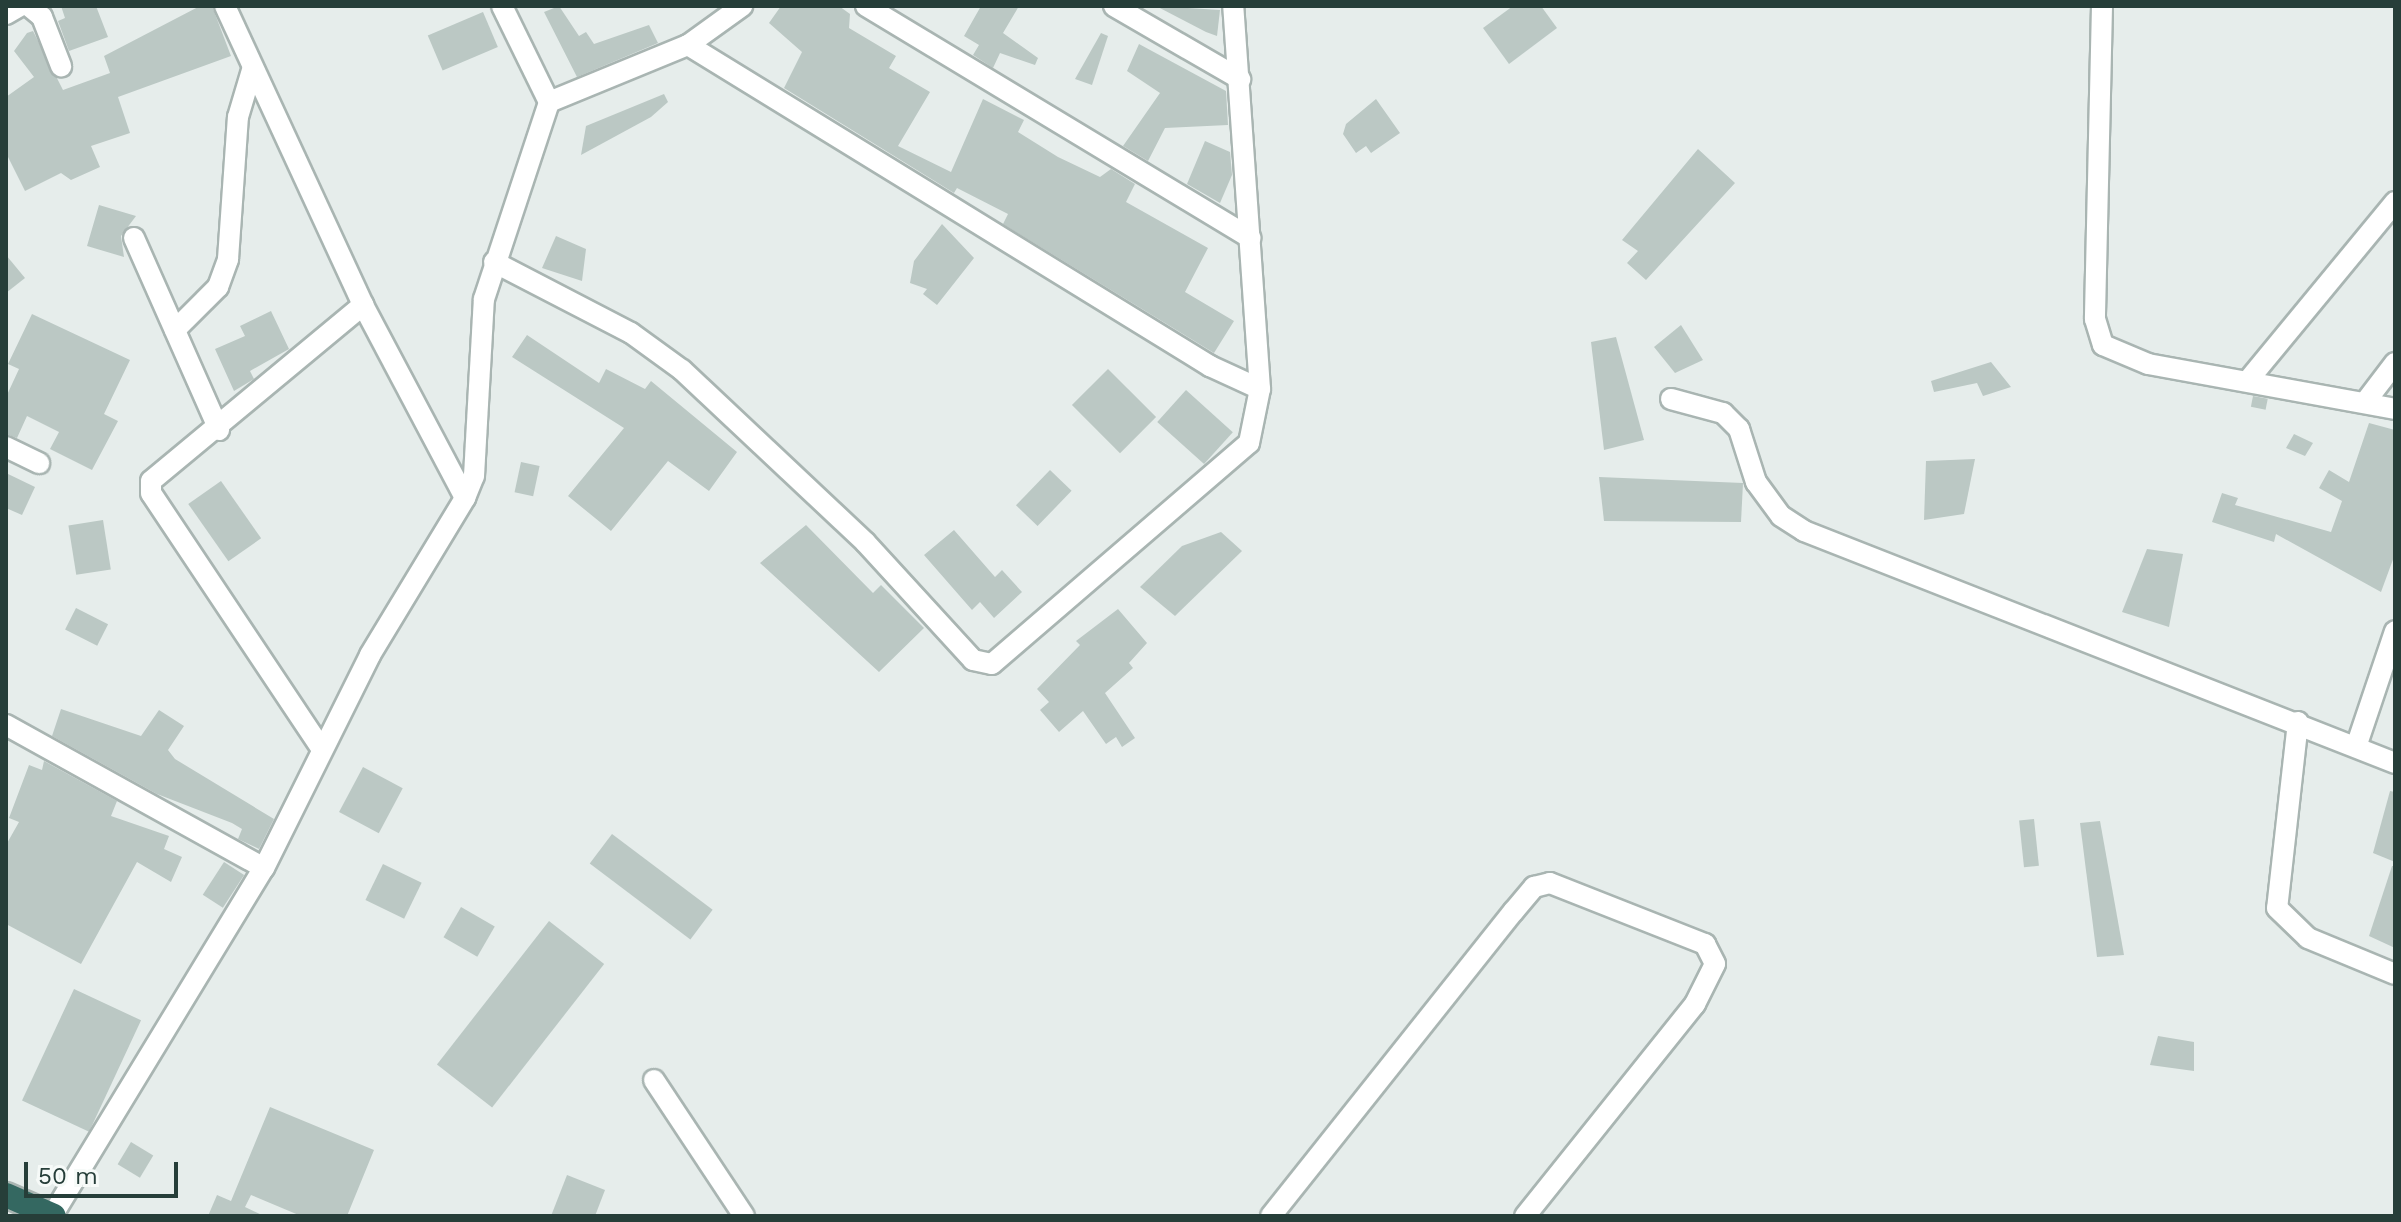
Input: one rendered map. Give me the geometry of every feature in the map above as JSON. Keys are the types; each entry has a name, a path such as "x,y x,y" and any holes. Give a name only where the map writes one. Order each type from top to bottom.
{"highway":[{"path":"6,1195 53,1216"}],"street":[{"path":"6,14 20,6"},
{"path":"29,6 42,17 61,66"},
{"path":"225,6 363,305 465,498"},
{"path":"53,1216 264,868 321,748 465,498 474,476 484,299 549,102 502,6"},
{"path":"549,102 688,45 742,6"},
{"path":"866,6 1250,238"},
{"path":"1114,6 1240,79"},
{"path":"494,262 631,333 682,370 984,664 1013,652 1241,455 1260,389 1233,6"},
{"path":"2102,6 2095,319 2103,345 2148,364 2250,378 2395,409"},
{"path":"688,45 1210,366 1260,389"},
{"path":"175,330 218,287 228,259 238,117 252,70"},
{"path":"2250,378 2395,202"},
{"path":"134,238 219,430"},
{"path":"321,748 151,493 160,471 219,430 363,305"},
{"path":"2366,401 2395,363"},
{"path":"1671,399 1723,413 1739,429 1756,482 1781,516 1804,531 2298,722 2395,763"},
{"path":"6,447 39,463"},
{"path":"2356,747 2395,631"},
{"path":"2298,722 2277,908 2308,938 2395,974"},
{"path":"6,725 264,868"},
{"path":"1271,1216 1527,895 1550,883 1705,944 1715,964 1695,1004 1525,1216"},
{"path":"654,1080 744,1216"}],"building":[{"path":"61,6 96,6 108,37 69,51 58,21 65,18"},
{"path":"200,6 212,6 231,56 118,97 130,133 91,146 100,167 71,180 61,173 25,191 6,153 6,97 34,77 14,51 27,33 33,31 63,90 110,73 104,56"},
{"path":"559,6 579,36 586,32 594,44 649,25 658,43 577,77 544,12"},
{"path":"781,6 839,6 850,14 849,28 896,56 889,68 930,92 898,146 951,172 983,99 1024,120 1018,132 1058,157 1100,177 1111,169 1135,184 1126,202 1208,248 1185,292 1234,321 1214,353 1003,224 1008,214 957,188 954,193 784,88 802,52 769,23"},
{"path":"981,6 1019,6 1003,33 1038,58 1035,65 1000,53 993,68 973,55 979,45 964,36"},
{"path":"1156,6 1220,10 1217,36 1206,32"},
{"path":"1513,6 1541,6 1557,28 1509,64 1483,28"},
{"path":"483,12 498,47 443,70 428,35"},
{"path":"1101,33 1108,36 1092,85 1075,79"},
{"path":"1139,44 1226,91 1228,125 1165,128 1148,161 1123,146 1160,93 1127,71"},
{"path":"664,94 668,102 651,117 581,155 586,126"},
{"path":"1376,99 1400,133 1371,153 1366,146 1356,153 1343,134 1346,124"},
{"path":"1205,141 1230,152 1232,175 1220,203 1187,184"},
{"path":"1698,149 1735,183 1646,280 1627,263 1638,251 1622,240"},
{"path":"99,205 136,216 121,236 124,257 87,246"},
{"path":"942,224 974,258 937,305 923,294 927,289 910,283 914,261"},
{"path":"556,236 586,249 582,281 542,268"},
{"path":"6,255 25,278 6,293"},
{"path":"271,311 289,349 250,371 254,379 234,391 215,349 245,336 240,326"},
{"path":"32,314 130,360 104,414 118,421 92,470 50,449 59,432 27,416 17,438 6,434 6,397 19,369 8,364"},
{"path":"1681,325 1703,360 1675,373 1654,347"},
{"path":"527,335 599,383 606,369 645,389 651,381 737,452 709,491 668,461 611,531 568,496 624,428 512,357"},
{"path":"1616,337 1644,440 1604,450 1591,342"},
{"path":"1991,362 2011,387 1983,396 1977,383 1934,392 1931,381"},
{"path":"1108,369 1156,417 1120,453 1072,405"},
{"path":"1186,390 1233,432 1204,464 1157,422"},
{"path":"2253,396 2268,399 2266,410 2251,407"},
{"path":"2369,423 2395,430 2395,554 2381,592 2276,534 2274,542 2212,522 2222,493 2238,498 2235,505 2331,532 2342,501 2319,488 2329,470 2349,482"},
{"path":"2294,434 2313,443 2305,456 2286,448"},
{"path":"1975,459 1964,514 1924,520 1926,461"},
{"path":"521,462 540,466 533,496 515,492"},
{"path":"1050,470 1072,491 1038,526 1016,505"},
{"path":"6,473 35,487 22,515 6,508"},
{"path":"1599,477 1743,483 1741,522 1604,521"},
{"path":"221,481 261,538 228,561 188,504"},
{"path":"103,520 111,569 76,575 68,525"},
{"path":"806,525 873,593 881,585 924,628 879,672 760,563"},
{"path":"954,530 995,577 1002,570 1022,592 994,618 980,602 972,610 924,555"},
{"path":"1221,532 1242,551 1175,616 1140,587 1182,546"},
{"path":"2147,549 2183,554 2169,627 2122,612"},
{"path":"76,608 108,624 97,646 65,629"},
{"path":"1118,609 1147,643 1129,663 1133,668 1105,693 1135,738 1122,747 1116,737 1106,744 1083,711 1059,732 1040,710 1049,702 1037,689 1080,645 1076,641"},
{"path":"61,709 141,736 159,710 184,726 168,750 175,759 274,819 259,849 238,839 242,829 232,823 157,794 52,736"},
{"path":"44,761 117,801 111,816 169,836 164,849 182,857 171,882 137,862 81,964 6,924 6,845 19,822 9,818 29,765 42,770"},
{"path":"363,767 403,788 379,833 339,812"},
{"path":"2390,791 2395,792 2395,862 2373,853"},
{"path":"2034,819 2039,866 2024,867 2019,821"},
{"path":"2100,821 2124,955 2097,957 2080,823"},
{"path":"612,834 713,910 690,939 590,864"},
{"path":"224,862 244,875 223,908 203,895"},
{"path":"383,864 422,883 404,919 365,900"},
{"path":"2392,866 2395,866 2395,948 2369,936"},
{"path":"461,907 495,926 477,957 444,937"},
{"path":"549,921 604,964 492,1108 437,1064"},
{"path":"74,989 141,1020 89,1132 22,1100"},
{"path":"2158,1036 2194,1042 2194,1071 2150,1065"},
{"path":"270,1107 374,1150 347,1216 301,1216 251,1195 245,1207 264,1216 208,1216 217,1195 231,1201"},
{"path":"131,1142 153,1155 140,1178 118,1164"},
{"path":"567,1175 605,1190 595,1216 551,1216"}]}
